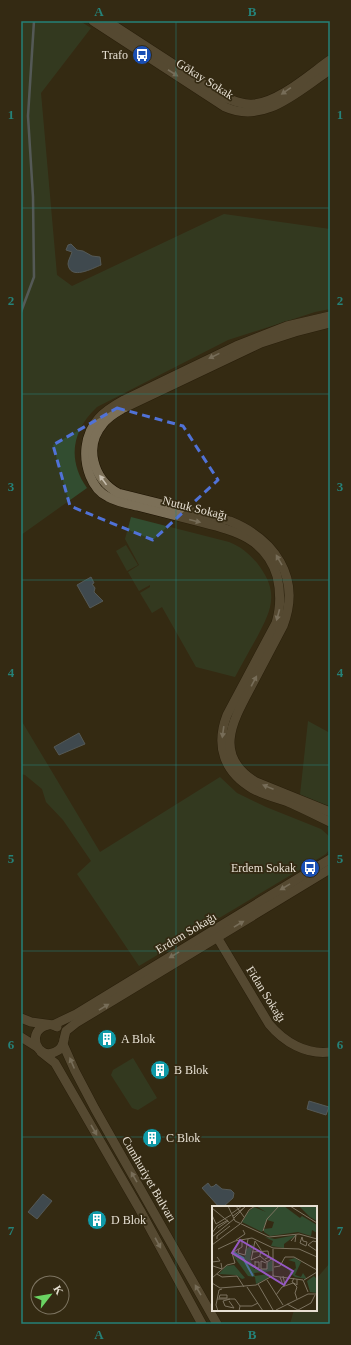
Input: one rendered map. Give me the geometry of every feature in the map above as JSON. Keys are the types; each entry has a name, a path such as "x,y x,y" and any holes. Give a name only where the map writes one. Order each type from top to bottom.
{"street":[{"name":"Gökay Sokak","path":"93,21 224,97 242,104 253,105 263,103 281,94 330,60"},
{"name":"Gökay Sokak","path":"107,21 154,56 232,110 254,112 269,108 283,102 330,70"},
{"name":"Nutuk Sokağı","path":"330,316 286,326 236,346 106,410 95,423 90,432 85,452 86,463 96,487 108,497 229,529 250,539 267,556 274,568 279,583 280,596 278,616 276,623 227,715 222,734 222,749 231,770 243,782 266,795 289,803 330,822"},
{"name":"Nutuk Sokağı","path":"330,323 295,332 254,346 122,409 102,424 95,437 92,452 95,468 112,490 126,496 230,521 263,540 278,558 287,579 287,612 283,626 236,715 230,736 231,751 238,766 249,778 330,812"},
{"name":"Erdem Sokağı","path":"51,1025 76,1014 330,859"},
{"name":"Erdem Sokağı","path":"63,1042 66,1031 76,1023 330,869"},
{"name":"Fidan Sokağı","path":"217,938 269,1024 278,1035 304,1049 317,1053 330,1052"},
{"path":"21,1018 39,1024 51,1025 60,1030 63,1042 58,1051 54,1053 45,1053 39,1049 35,1040 37,1032 44,1026 51,1025"},
{"name":"Cumhuriyet Bulvarı","path":"21,1037 39,1049 55,1063 142,1214 202,1324"},
{"name":"Cumhuriyet Bulvarı","path":"63,1042 75,1071 95,1109 217,1324"},
{"path":"85,1114 95,1109"},
{"path":"142,1214 150,1206"}],"highlighted area":[{"path":"117,408 183,426 218,480 153,540 70,506 53,445"}],"green space":[{"path":"21,21 80,21 91,28 41,93 57,275 72,286 224,214 330,229 330,309 315,312 228,340 97,407 82,425 75,446 77,467 87,488 21,535"},
{"path":"131,517 229,542 246,552 260,567 270,586 271,603 269,612 235,677 196,667 162,607 152,613 140,593 150,587 150,585 139,591 128,572 139,565 125,539"},
{"path":"126,545 138,565 127,571 116,551"},
{"path":"21,720 100,852 220,777 237,793 266,807 321,829 330,837 330,848 326,854 139,966 77,874 91,861 63,820 46,802 42,789 25,775 21,774"},
{"path":"308,721 330,733 330,808 300,795"},
{"path":"133,1058 157,1098 138,1110 132,1108 111,1075 113,1070"},
{"path":"330,1263 329,1324 290,1324 294,1311 317,1311 317,1278"}],"water":[{"path":"71,244 77,250 83,251 92,256 100,257 101,265 82,272 73,272 68,264 72,252 66,250 68,245"},
{"path":"91,577 94,583 92,584 95,588 94,592 103,601 90,608 77,585"},
{"path":"79,733 85,744 59,755 54,747"},
{"path":"309,1101 329,1107 326,1115 307,1109"},
{"path":"208,1183 211,1187 216,1184 222,1189 231,1190 234,1193 233,1198 224,1206 218,1206 202,1188"},
{"path":"43,1194 52,1201 37,1219 28,1212"}],"waterway":[{"path":"21,312 34,277 33,197 28,116 34,21"}],"place":[{"name":"Trafo","path":"142,55"},
{"name":"Erdem Sokak","path":"310,868"},
{"name":"A Blok","path":"107,1039"},
{"name":"B Blok","path":"160,1070"},
{"name":"C Blok","path":"152,1138"},
{"name":"D Blok","path":"97,1220"}]}
